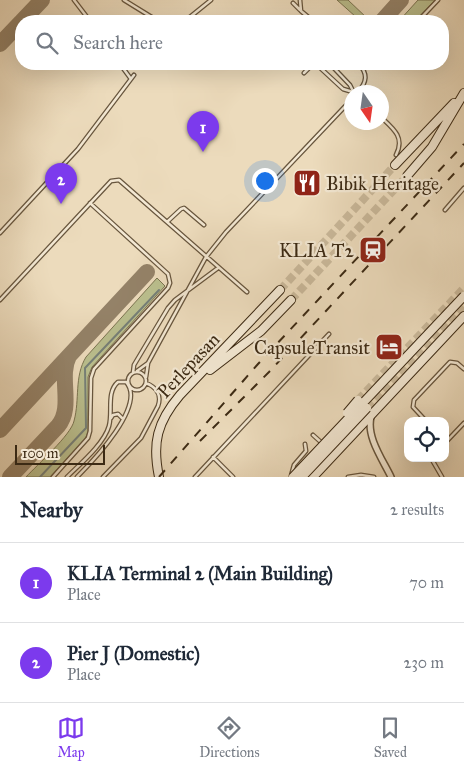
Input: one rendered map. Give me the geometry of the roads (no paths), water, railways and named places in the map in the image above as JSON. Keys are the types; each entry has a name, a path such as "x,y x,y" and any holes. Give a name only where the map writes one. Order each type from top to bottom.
{"main road":[{"path":"395,165 464,93"},
{"path":"407,176 432,147 464,93"},
{"name":"Perlepasan","path":"159,477 156,449 160,426 168,410 280,290"},
{"path":"292,477 464,296"},
{"path":"187,388 262,331 291,300"},
{"path":"302,477 464,316"},
{"path":"313,465 347,413 358,400"},
{"path":"313,477 349,438 369,412"}],"street":[{"path":"369,412 371,434 391,477"}],"lane":[{"path":"74,0 85,15"},
{"path":"124,0 148,15"},
{"path":"192,15 211,0"},
{"path":"300,0 302,10"},
{"path":"424,15 438,0"},
{"path":"294,3 307,15"},
{"path":"124,70 131,79"},
{"path":"304,73 307,70"},
{"path":"322,70 344,89"},
{"path":"336,70 350,85"},
{"path":"363,85 366,76 364,70"},
{"path":"0,233 78,149 134,75"},
{"path":"67,477 104,436 110,419 113,387 122,381 134,389 140,390 146,383 148,363 206,257 226,232 344,108"},
{"path":"389,126 400,140 400,147 396,155"},
{"path":"0,300 111,180 119,180 247,292"},
{"path":"444,210 464,188"},
{"path":"53,477 88,438 90,431 91,378 94,369 168,288 170,283 168,274 90,203"},
{"path":"167,222 184,208 204,225"},
{"path":"135,372 134,365 161,318 175,300 218,267"},
{"path":"195,477 329,334"},
{"path":"304,360 310,360"},
{"path":"422,417 413,407 414,400 450,362 457,363 464,369"},
{"path":"78,477 114,436 123,419 130,398 129,377 148,363"},
{"path":"135,372 142,373 146,377"},
{"path":"103,477 141,438 158,406 160,400 158,393 154,387 146,383"},
{"path":"110,419 113,415 118,414 123,419"},
{"path":"449,438 464,423"},
{"path":"313,435 326,444 343,442 349,438"},
{"path":"292,477 294,465 306,451 305,444"},
{"path":"212,457 233,477"},
{"path":"433,462 442,477"},
{"path":"348,477 361,475 374,477"}],"waterway":[{"path":"40,477 86,428 85,368 159,290"}],"tunnel":[{"path":"280,290 395,165"},
{"path":"291,300 407,176"},
{"path":"358,400 464,288"},
{"path":"367,408 464,305"}],"railway":[{"path":"159,477 258,364 464,144"},
{"path":"200,441 269,372 464,163"}],"place":[{"name":"KLIA Terminal 2 (Main Building)","path":"203,152"},
{"name":"Bibik Heritage","path":"307,183"},
{"name":"Pier J (Domestic)","path":"61,204"},
{"name":"KLIA T2","path":"373,250"},
{"name":"CapsuleTransit","path":"389,347"}]}
